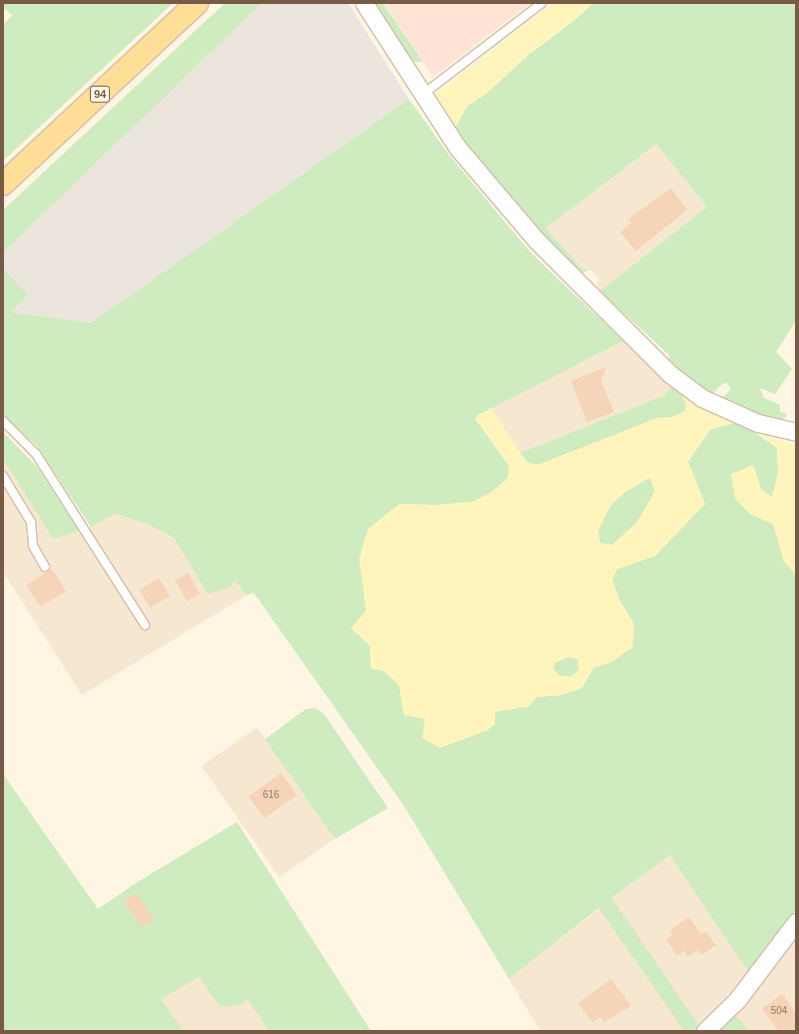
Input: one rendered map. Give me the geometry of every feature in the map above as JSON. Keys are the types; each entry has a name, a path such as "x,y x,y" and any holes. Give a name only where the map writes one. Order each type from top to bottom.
{"main road":[{"name":"94","path":"3,184 197,3"}],"street":[{"path":"364,3 457,147 537,241 670,374 702,398 758,423 796,432"},
{"path":"705,1031 737,1000 796,922"}],"lane":[{"path":"422,95 542,3"},
{"path":"3,421 36,454 145,625"},
{"path":"3,476 31,522 33,546 45,567"}],"shaded area":[{"path":"262,3 348,3 409,99 91,323 10,312 28,295 3,269 3,253"},
{"path":"384,3 531,3 433,77"},
{"path":"656,144 707,207 600,291 597,284 598,277 588,268 583,269 546,228"},
{"path":"623,341 672,386 665,395 520,453 491,408"},
{"path":"3,459 53,539 91,527 115,514 142,522 174,538 208,594 234,580 247,595 82,695 3,572"},
{"path":"257,727 335,838 279,877 201,766"},
{"path":"670,854 749,973 694,1031 540,1031 509,979"},
{"path":"796,931 796,1031 749,1031 737,1017 730,1014"},
{"path":"199,977 247,999 269,1031 184,1031 161,999"}],"green space":[{"path":"3,3 173,3 3,161 3,24 13,15 3,8"},
{"path":"225,3 262,3 3,253 3,210"},
{"path":"373,3 383,3 423,62 412,62"},
{"path":"593,3 796,3 796,321 776,352 792,369 775,394 760,388 764,398 780,405 780,412 786,413 786,417 781,420 771,419 722,398 731,389 727,383 722,384 712,394 686,379 667,362 670,356 600,291 707,207 656,144 546,228 583,269 590,269 579,275 539,233 455,135 455,128 467,106 486,94 527,56 576,19"},
{"path":"409,99 449,155 531,253 623,341 478,415 475,419 509,466 508,478 492,492 472,502 435,505 399,504 364,592 366,611 352,628 370,646 371,668 384,671 399,685 404,715 495,723 495,712 529,706 537,697 561,695 582,688 593,668 613,661 634,624 619,599 612,579 617,569 655,556 705,504 688,462 699,443 711,429 739,422 777,448 778,473 772,498 761,489 753,465 750,514 773,524 784,561 796,575 796,914 749,973 670,855 612,898 699,1026 694,1031 684,1031 599,908 509,979 404,806 254,593 247,595 234,580 231,587 208,594 174,538 142,522 115,514 91,527 36,445 3,416 3,269 28,295 10,312 91,323"},
{"path":"672,386 680,392 686,404 685,411 672,418 657,418 538,465 528,463 520,453 665,395"},
{"path":"3,432 37,467 79,531 53,539 3,459"},
{"path":"650,477 655,491 638,522 612,545 600,543 598,531 610,506 626,491"},
{"path":"568,657 578,659 579,670 570,677 559,676 553,669 554,663"},
{"path":"315,708 324,714 388,808 335,839 265,739 306,709"},
{"path":"3,774 98,909 139,881 237,822 371,1031 269,1031 247,999 240,1005 220,1007 199,977 161,999 184,1031 3,1031"},
{"path":"730,1014 737,1017 749,1031 712,1031"}],"sand":[{"path":"553,3 593,3 576,19 527,56 486,94 467,106 455,128 455,135 432,97"},
{"path":"680,392 739,422 711,429 688,462 705,504 655,556 617,569 612,579 619,599 634,624 633,647 613,661 593,668 582,688 561,695 537,697 529,706 495,712 495,724 488,730 440,748 422,738 425,719 404,715 399,685 384,671 371,668 370,646 351,628 366,611 359,559 368,529 399,504 435,505 472,502 492,492 508,478 509,466 475,418 491,408 528,463 538,465 657,418 672,417 685,411 686,404","holes":["650,478 655,491 637,522 612,545 600,543 598,531 610,506 626,491","569,657 578,659 579,670 570,677 559,676 553,668 554,663"]},
{"path":"760,434 796,445 796,575 784,561 773,524 750,514 735,498 731,474 753,465 761,489 772,497 778,473 777,448"}],"building":[{"path":"671,188 687,210 636,251 620,232 631,223 628,219"},
{"path":"606,367 601,381 614,412 587,422 571,381"},
{"path":"52,569 66,591 40,607 27,585"},
{"path":"188,573 200,594 187,601 175,580"},
{"path":"159,578 170,596 150,608 139,590"},
{"path":"281,773 297,795 265,818 249,797"},
{"path":"136,893 154,919 142,928 124,902"},
{"path":"689,917 701,934 706,931 716,945 701,955 698,950 687,957 684,951 677,956 666,940 673,935 670,930"},
{"path":"611,979 631,1006 604,1022 601,1017 593,1023 578,1003"},
{"path":"782,994 796,1013 796,1031 778,1031 762,1008"}]}
